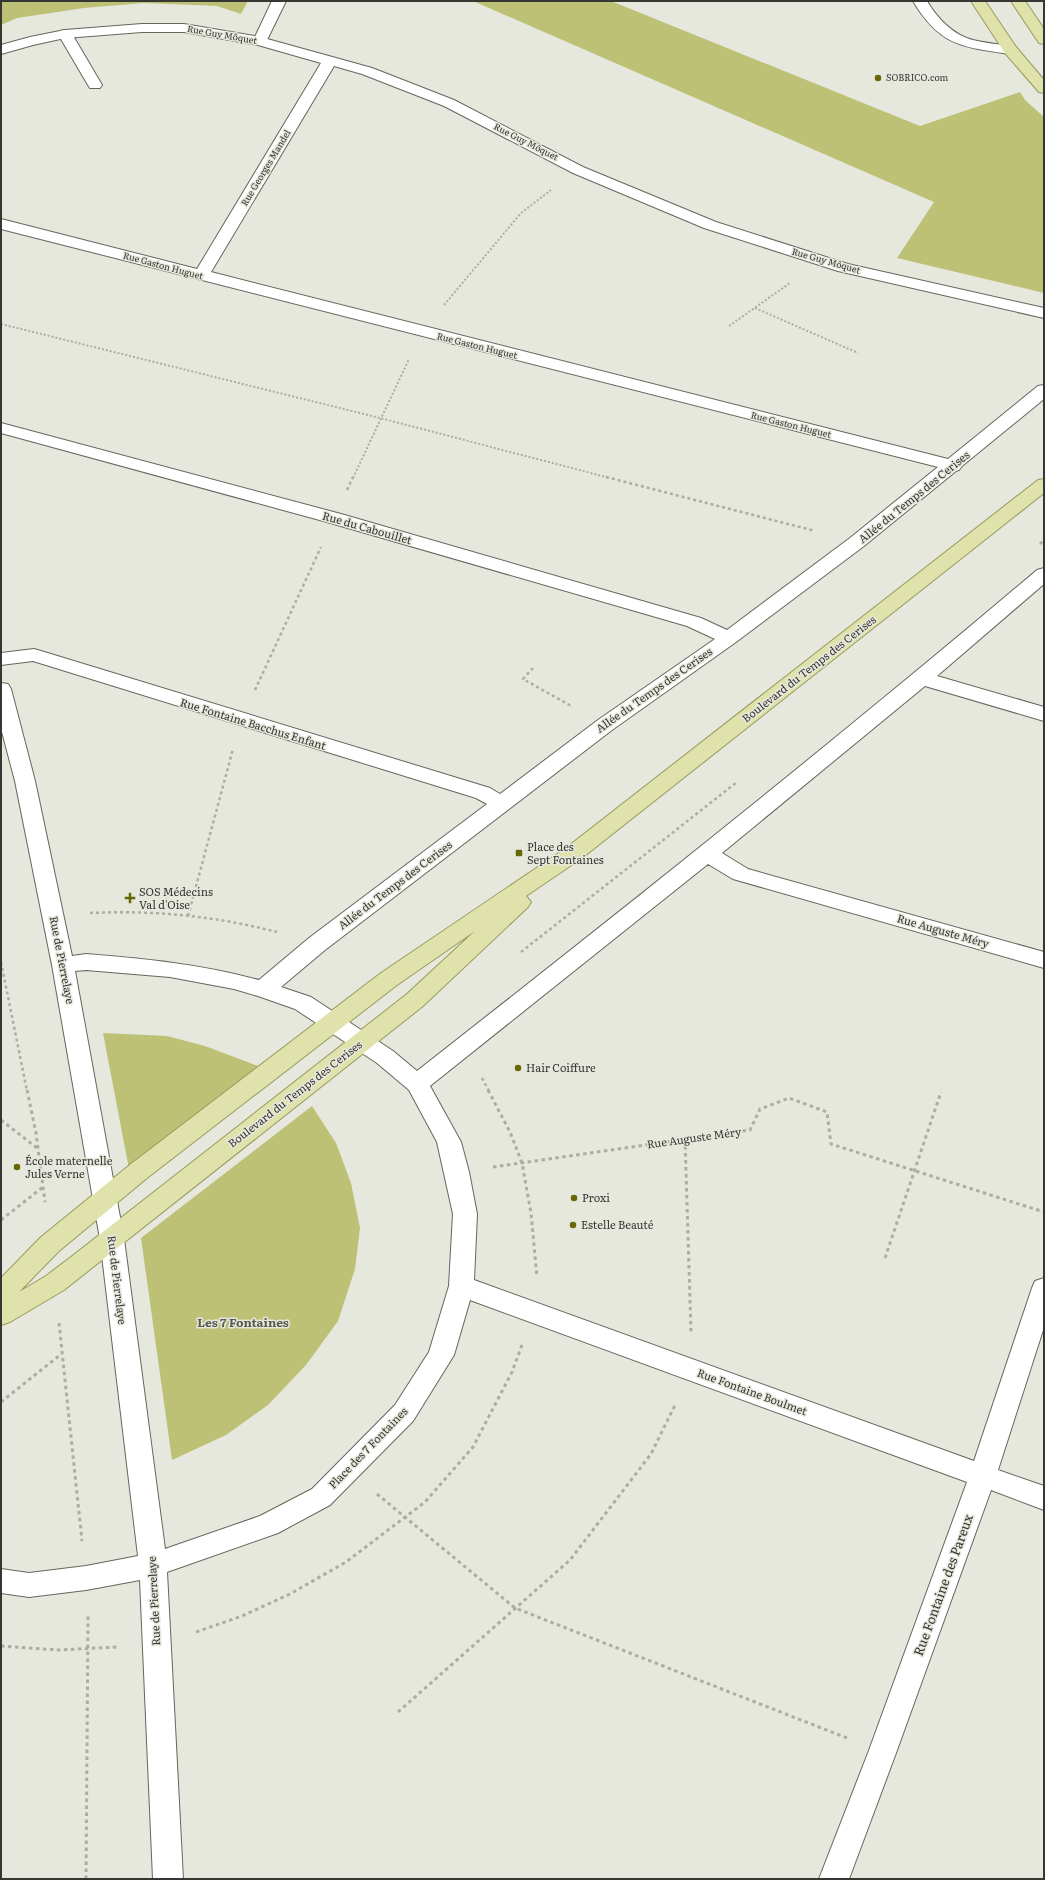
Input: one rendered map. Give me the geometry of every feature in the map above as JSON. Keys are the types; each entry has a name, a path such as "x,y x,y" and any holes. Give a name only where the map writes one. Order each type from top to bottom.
{"main road":[{"path":"978,1 1010,50 1044,89"},
{"path":"1018,1 1044,40"},
{"name":"Boulevard du Temps des Cerises","path":"1,1294 50,1244 105,1198 389,979 574,853 1044,484"},
{"name":"Boulevard du Temps des Cerises","path":"1,1315 55,1283 415,1000 574,853"}],"street":[{"path":"260,41 279,1"},
{"path":"920,1 929,16 940,28 968,44 1010,50"},
{"name":"Rue Guy Môquet","path":"1,50 30,41 65,34 142,28 184,28 260,41 367,71 449,103 578,170 710,226 844,268 1044,313"},
{"path":"65,34 95,85"},
{"name":"Rue Georges Mandel","path":"201,276 330,60"},
{"name":"Rue Gaston Huguet","path":"1,224 953,466"},
{"name":"Allée du Temps des Cerises","path":"263,989 317,944 605,724 729,638 857,542 953,466 1044,390"},
{"name":"Rue du Cabouillet","path":"1,428 334,518 694,622 729,638"},
{"path":"417,1084 707,854 922,678 1044,574"},
{"name":"Rue Fontaine Bacchus Enfant","path":"1,659 34,655 241,720 483,793 502,804"},
{"path":"922,678 1044,714"},
{"name":"Rue de Pierrelaye","path":"1,689 25,781 53,915 112,1239 153,1565 168,1879"},
{"name":"Rue Auguste Méry","path":"707,854 741,874 1044,960"},
{"name":"Place des 7 Fontaines","path":"1,1581 28,1585 86,1578 153,1565 268,1525 321,1497 404,1414 441,1355 461,1286 464,1214 457,1172 449,1142 417,1084 385,1057 333,1021 303,1003 263,989 234,981 170,969 86,962 63,965"},
{"name":"Rue Fontaine Boulmet","path":"461,1286 1044,1498"},
{"name":"Rue Fontaine des Pareux","path":"834,1879 882,1753 983,1475 1044,1288"}],"path":[{"path":"188,916 241,720 380,418 422,332 521,213 578,170"},
{"path":"729,326 821,260"},
{"path":"755,308 858,353"},
{"path":"1,324 380,418 857,542"},
{"path":"533,668 523,679 605,724"},
{"path":"53,915 103,912 188,916 243,922 317,944"},
{"path":"1,962 37,1149 46,1209"},
{"path":"885,1258 941,1092"},
{"name":"Rue Auguste Méry","path":"457,1172 750,1130 760,1109 789,1098 827,1112 831,1144 1044,1212"},
{"path":"1,1120 37,1149"},
{"path":"398,1712 570,1560 651,1454 692,1370 685,1139"},
{"path":"1,1220 43,1187"},
{"path":"1,1402 61,1355"},
{"path":"348,1470 516,1608 882,1753"}],"green space":[{"path":"1,1 248,1 241,14 217,6 144,3 84,8 17,18 1,25"},
{"path":"473,1 611,1 920,126 1020,92 1025,100 1044,117 1044,293 897,258 934,202"},
{"path":"103,1033 167,1036 205,1046 258,1066 129,1169"},
{"path":"312,1106 336,1143 351,1183 360,1228 355,1269 338,1321 306,1365 268,1405 226,1435 172,1460 141,1238"}],"place":[{"name":"SOBRICO.com","path":"878,78"},
{"name":"Place des Sept Fontaines","path":"519,853"},
{"name":"SOS Médecins Val d'Oise","path":"130,898"},
{"name":"Hair Coiffure","path":"518,1068"},
{"name":"École maternelle Jules Verne","path":"17,1167"},
{"name":"Proxi","path":"574,1198"},
{"name":"Estelle Beauté","path":"573,1225"}],"district":[{"name":"Les 7 Fontaines","path":"243,1323"}]}
